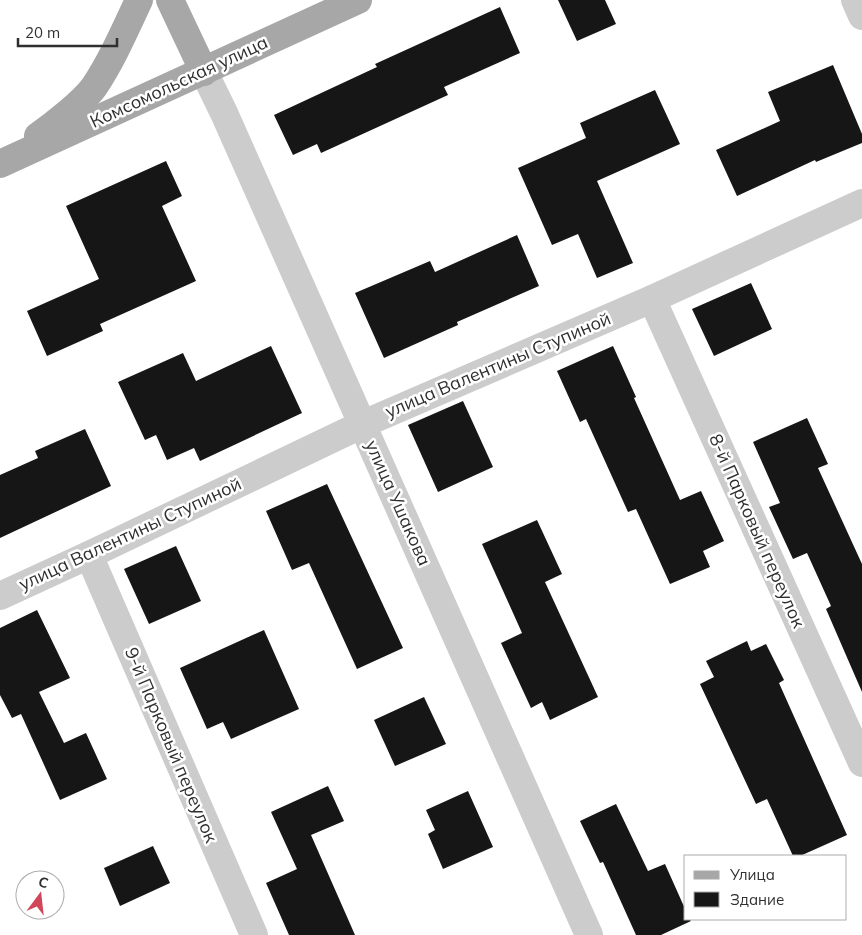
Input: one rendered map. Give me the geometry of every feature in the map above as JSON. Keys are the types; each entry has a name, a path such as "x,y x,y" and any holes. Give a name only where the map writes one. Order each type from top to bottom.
{"main road":[{"path":"0,163 54,125 92,88 115,51 139,0"},
{"path":"170,0 204,72"},
{"name":"Комсомольская улица","path":"0,163 204,72 254,46 358,0"}],"street":[{"path":"855,0 862,16"},
{"name":"улица Ушакова","path":"204,72 363,424 589,935"},
{"name":"улица Валентины Ступиной","path":"0,596 363,424 652,299 862,203"},
{"name":"8-й Парковый переулок","path":"652,299 862,763"},
{"name":"9-й Парковый переулок","path":"89,555 254,935"}],"building":[{"path":"558,0 605,0 616,24 577,41"},
{"path":"500,7 520,53 444,87 448,95 321,153 317,144 293,155 274,115 377,67 375,64"},
{"path":"833,65 862,134 862,143 816,162 815,160 737,196 716,150 780,121 768,92"},
{"path":"655,90 680,144 597,181 633,263 597,278 578,234 552,245 518,168 586,138 580,123"},
{"path":"166,161 182,196 162,206 196,281 100,324 103,331 47,356 27,311 99,279 66,206"},
{"path":"517,235 539,286 457,322 458,325 384,358 355,293 430,261 435,272"},
{"path":"751,283 772,329 714,356 692,309"},
{"path":"271,346 302,413 200,461 194,448 167,460 156,435 145,440 118,382 183,353 196,381"},
{"path":"613,346 680,500 701,491 724,541 703,551 710,567 670,584 636,509 628,512 586,419 580,422 557,371"},
{"path":"463,401 493,467 438,492 408,425"},
{"path":"807,418 828,464 818,468 862,564 862,692 826,609 831,606 807,553 793,559 769,507 780,503 753,442"},
{"path":"85,429 111,486 0,538 0,475 38,458 35,451"},
{"path":"327,484 403,648 357,669 309,563 292,570 266,511"},
{"path":"537,520 562,574 545,582 598,697 550,720 542,702 531,708 501,643 522,633 482,544"},
{"path":"176,546 201,601 149,624 124,569"},
{"path":"37,610 70,678 39,692 64,743 86,733 107,779 60,800 21,714 12,718 0,695 0,628"},
{"path":"264,630 299,709 231,739 223,722 207,729 180,668"},
{"path":"747,641 751,651 766,644 784,680 779,683 847,835 802,855 793,855 767,799 756,804 700,684 714,677 706,661"},
{"path":"424,697 446,744 395,766 374,720"},
{"path":"328,786 344,821 311,835 355,935 289,935 266,883 297,869 271,812"},
{"path":"468,791 493,847 443,869 428,834 435,830 426,810"},
{"path":"616,804 648,871 665,864 684,907 684,920 691,921 661,935 636,935 603,862 600,863 580,821"},
{"path":"153,846 170,883 120,906 104,868"}]}
